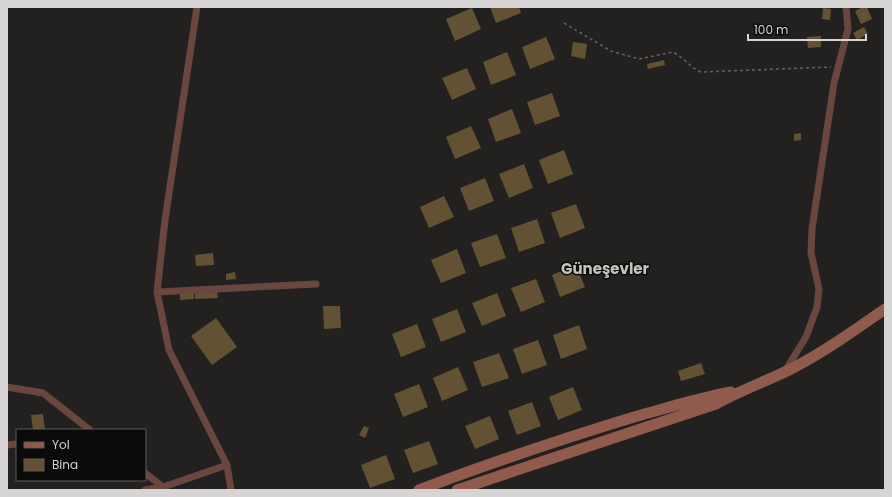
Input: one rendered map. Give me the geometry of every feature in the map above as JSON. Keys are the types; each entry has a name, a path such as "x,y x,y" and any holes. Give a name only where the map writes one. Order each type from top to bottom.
{"main road":[{"path":"458,490 716,404 743,389 785,371 849,335 885,309"},
{"path":"419,490 474,469 591,430 705,397 743,389"}],"street":[{"path":"197,7 165,220 157,292 169,350 227,465 231,490"},
{"path":"785,371 806,337 817,307 818,289 811,252 812,229 833,91 848,29 846,7"},
{"path":"157,292 316,284"},
{"path":"7,387 43,393 89,429"},
{"path":"145,490 163,487 227,465"},
{"path":"146,474 163,487"}],"path":[{"path":"564,23 611,52 639,59 673,52 687,60 692,68 701,72 838,67"}],"building":[{"path":"490,7 519,7 521,13 496,23"},
{"path":"863,7 867,7 872,19 861,24 855,11"},
{"path":"472,8 481,29 455,41 446,19"},
{"path":"823,8 831,9 830,20 822,19"},
{"path":"864,27 868,34 857,40 853,33"},
{"path":"821,36 821,47 808,48 807,37"},
{"path":"546,37 555,59 530,69 522,47"},
{"path":"573,42 587,44 585,59 571,56"},
{"path":"507,52 516,75 491,85 483,62"},
{"path":"664,60 665,65 648,69 647,64"},
{"path":"467,68 476,89 452,100 442,78"},
{"path":"552,93 560,116 535,125 527,102"},
{"path":"512,109 521,133 496,142 488,119"},
{"path":"471,126 481,148 455,159 446,137"},
{"path":"801,133 801,140 794,141 794,134"},
{"path":"564,150 573,174 548,184 539,160"},
{"path":"524,164 533,188 509,198 499,174"},
{"path":"485,178 494,201 469,211 460,188"},
{"path":"444,196 454,217 429,228 420,207"},
{"path":"576,204 585,228 560,238 551,213"},
{"path":"537,219 545,243 519,252 511,228"},
{"path":"497,234 506,258 480,267 471,243"},
{"path":"457,249 466,273 441,283 431,260"},
{"path":"213,253 214,265 196,266 195,255"},
{"path":"576,265 585,287 560,297 552,275"},
{"path":"235,272 236,279 226,280 226,274"},
{"path":"536,279 545,302 521,312 511,288"},
{"path":"217,292 218,298 195,299 195,293"},
{"path":"194,293 194,299 180,300 180,294"},
{"path":"497,293 506,316 482,326 472,303"},
{"path":"323,306 340,306 341,328 324,329"},
{"path":"457,309 466,332 441,342 432,319"},
{"path":"216,318 237,347 212,365 191,336"},
{"path":"417,324 426,347 401,357 392,334"},
{"path":"579,325 587,349 561,359 553,335"},
{"path":"538,340 547,365 522,374 513,349"},
{"path":"499,353 509,378 482,387 473,362"},
{"path":"701,363 705,374 681,381 678,371"},
{"path":"458,367 468,390 442,401 433,378"},
{"path":"419,384 428,407 403,417 394,394"},
{"path":"573,387 582,410 558,420 549,397"},
{"path":"532,402 541,426 517,435 508,411"},
{"path":"43,414 45,429 33,429 31,415"},
{"path":"490,416 499,439 475,449 465,426"},
{"path":"364,426 369,428 365,438 359,435"},
{"path":"429,441 438,464 413,473 404,450"},
{"path":"386,455 395,479 370,488 361,465"}],"district":[{"name":"Güneşevler","path":"605,269"}]}
